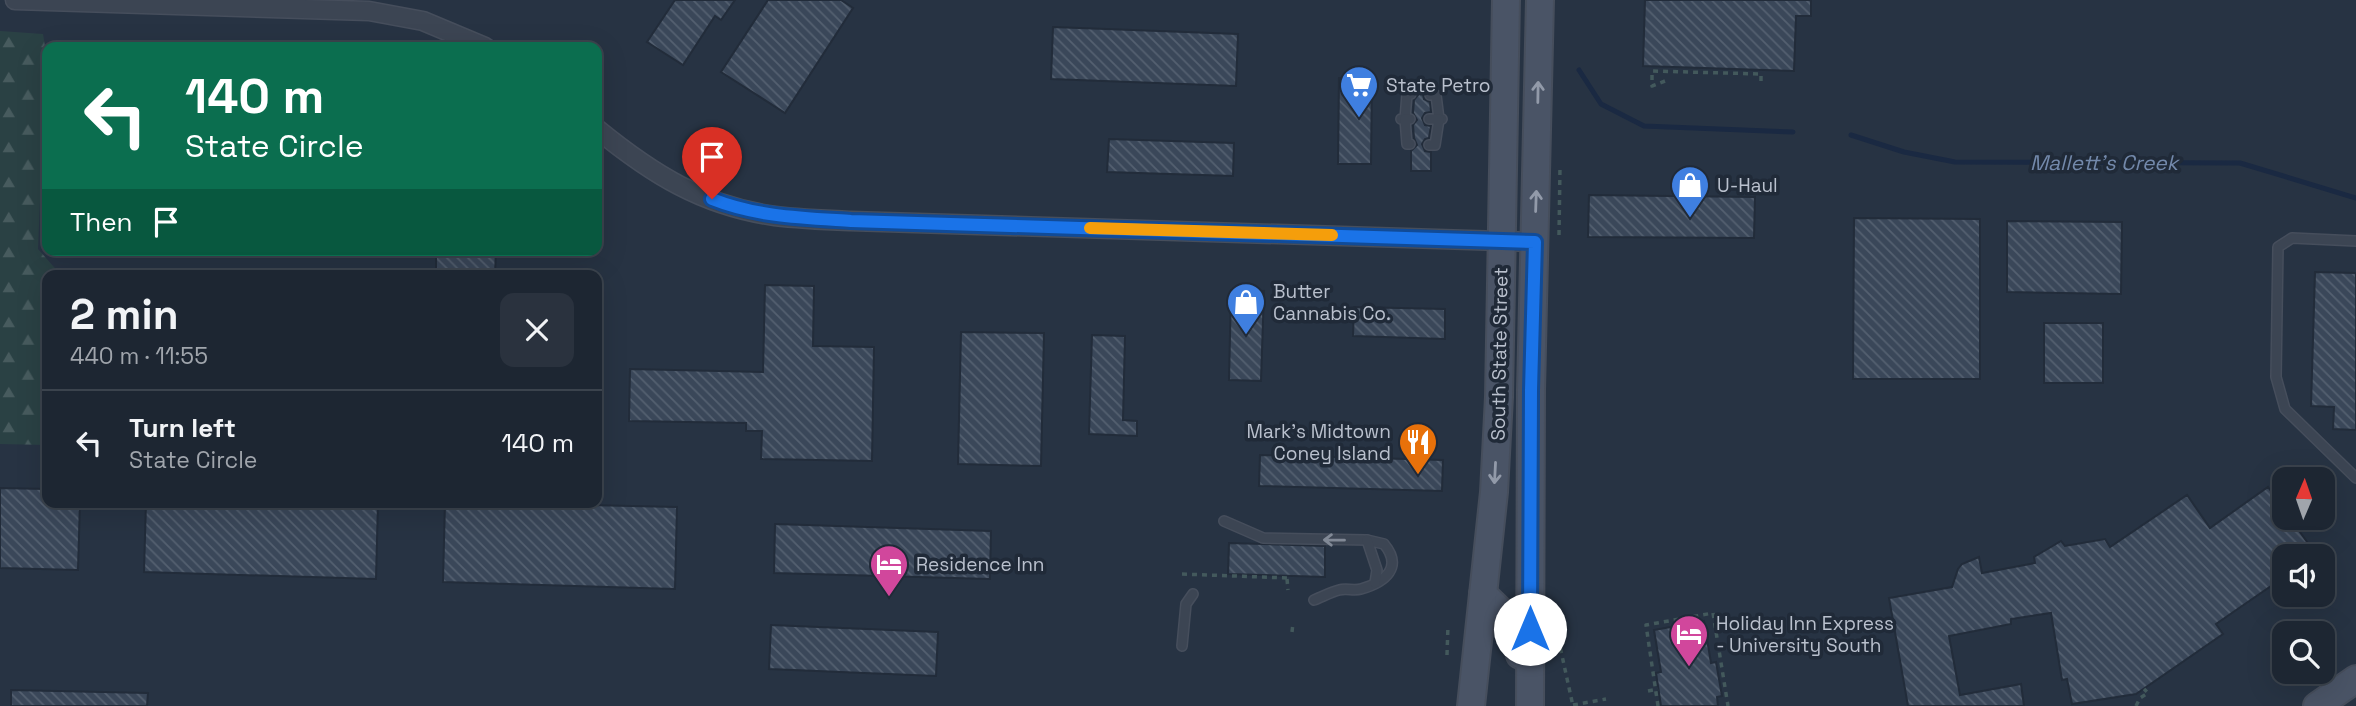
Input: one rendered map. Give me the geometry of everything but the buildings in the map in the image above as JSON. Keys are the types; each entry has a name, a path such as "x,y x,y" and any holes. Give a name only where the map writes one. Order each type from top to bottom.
{"main road":[{"name":"South State Street","path":"1471,706 1497,451 1506,0"},
{"name":"South State Street","path":"1530,706 1531,390 1547,238 1537,160 1540,0"},
{"path":"1483,594 1512,622 1520,653 1521,706"},
{"path":"2317,706 2356,679"}],"street":[{"path":"15,0 369,11 423,22 473,42"},
{"path":"602,133 631,158 690,191 733,208 776,216 851,221 1501,240 1547,238"},
{"path":"1504,160 1537,160"}],"lane":[{"path":"1410,94 1407,94 1405,119 1406,144 1410,144"},
{"path":"1429,145 1435,145 1437,119 1436,95 1430,95"},
{"path":"2356,241 2292,238 2278,247 2276,377 2284,409 2356,478"},
{"path":"1224,521 1263,538 1367,540 1384,544 1392,554 1393,565 1387,577 1359,589 1341,589 1314,600"},
{"path":"1367,540 1377,570 1375,583"},
{"path":"1182,646 1186,604 1192,594"}],"path":[{"path":"1664,81 1652,86 1652,71 1761,74 1761,84"},
{"path":"1547,238 1560,173"},
{"path":"1182,574 1287,577 1288,590"},
{"path":"1553,613 1573,706 1606,699"},
{"path":"1658,706 1646,625 1713,613 1728,706"},
{"path":"1292,632 1293,623"},
{"path":"1447,655 1448,625"},
{"path":"1648,691 1657,689"},
{"path":"2136,706 2140,698 2148,693 2144,689"}],"green space":[{"path":"0,31 43,34 38,249 57,270 42,270 42,445 0,444"}],"waterway":[{"name":"Mallett's Creek","path":"1579,70 1601,104 1644,126 1793,132"},
{"name":"Mallett's Creek","path":"1851,135 1904,152 1955,162 2240,163 2356,198"}],"slow traffic":[{"path":"1090,228 1332,235"}],"place":[{"name":"State Petro","path":"1359,119"},
{"name":"U-Haul","path":"1690,219"},
{"name":"Butter Cannabis Co.","path":"1246,336"},
{"name":"Mark's Midtown Coney Island","path":"1418,476"},
{"name":"Residence Inn","path":"889,598"},
{"name":"Holiday Inn Express - University South","path":"1689,668"}],"route":[{"path":"712,199 733,208 776,216 851,221 1535,242 1530,629"}]}
